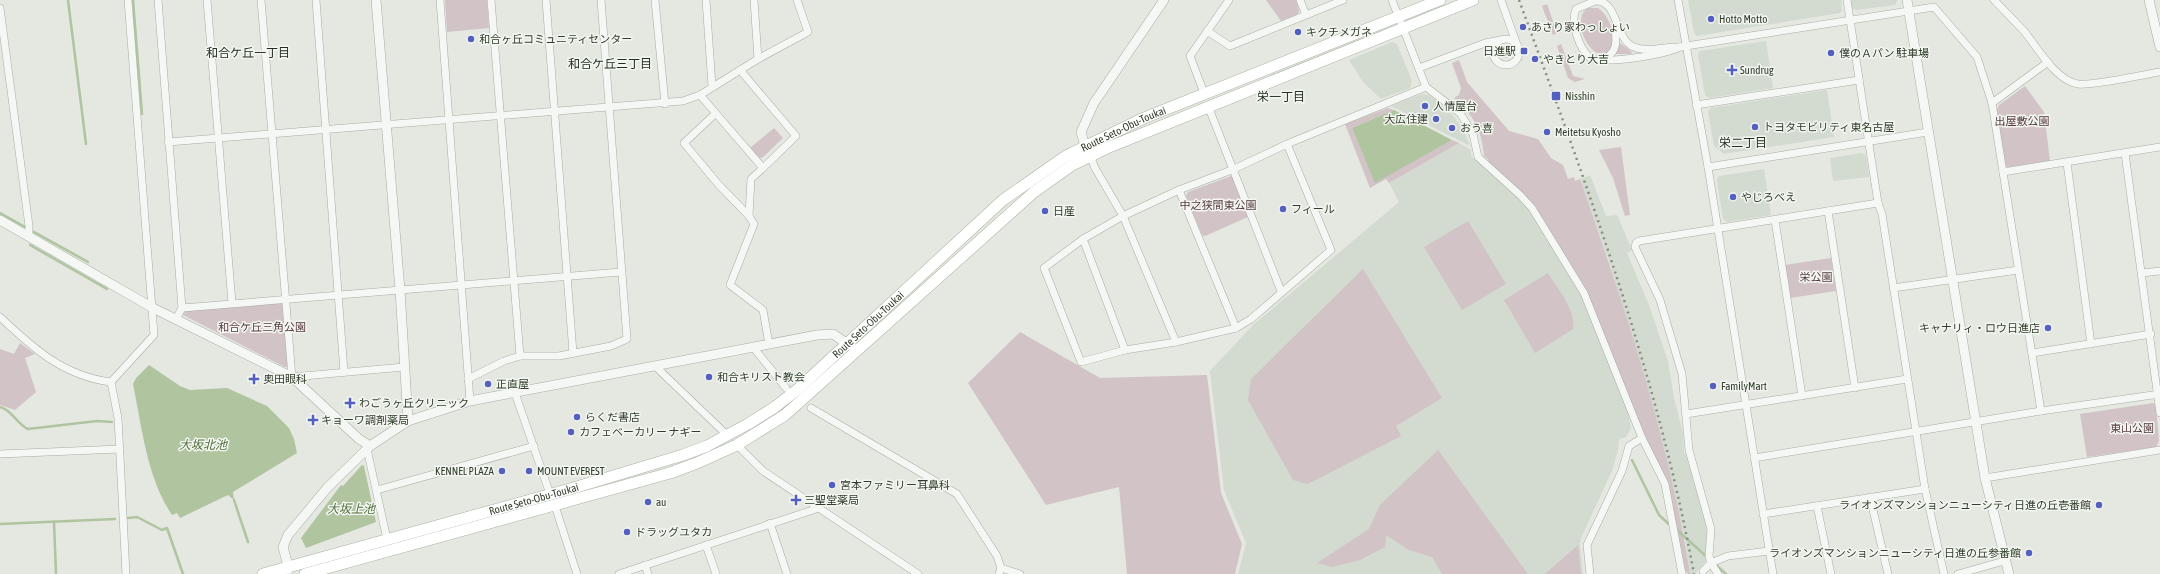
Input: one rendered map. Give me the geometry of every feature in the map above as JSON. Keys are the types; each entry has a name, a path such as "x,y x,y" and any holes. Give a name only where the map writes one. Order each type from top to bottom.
{"main road":[{"name":"Route Seto-Obu-Toukai","path":"263,574 290,571 387,539 550,494 683,455 727,435 775,407 848,344 1003,200 1046,169 1085,146 1144,118 1440,0"},
{"name":"Route Seto-Obu-Toukai","path":"305,574 670,473 737,445 785,415 857,353 1034,192 1072,165 1208,106 1473,0"}],"street":[{"path":"111,382 154,335 128,0"},
{"path":"158,0 182,308 176,319"},
{"path":"207,0 232,303"},
{"path":"261,0 292,377"},
{"path":"316,0 344,372"},
{"path":"376,0 400,290 408,421"},
{"path":"440,0 470,401"},
{"path":"491,0 520,356"},
{"path":"546,0 573,353"},
{"path":"468,379 504,361 520,356 559,356 611,346 627,339 601,0"},
{"path":"655,0 665,104"},
{"path":"706,0 712,86"},
{"path":"754,0 758,59"},
{"path":"168,142 609,107 665,104 684,101 700,95 712,86 758,59 808,32 797,0"},
{"path":"1164,0 1094,103 1081,132 1085,146 1095,168 1123,216 1176,342"},
{"path":"1204,93 1190,56 1229,0"},
{"path":"1300,0 1306,15"},
{"path":"1207,31 1230,46 1343,0"},
{"path":"1392,0 1426,87 1460,113 1472,134 1478,158 1520,195 1532,208 1584,293 1642,438 1665,484 1682,574"},
{"path":"1501,0 1518,47 1518,55 1514,62 1507,65 1499,63 1493,53 1495,45 1501,40"},
{"path":"1678,0 1683,46 1708,167 1773,574"},
{"path":"1847,0 1868,142 1878,203 1882,214 1925,488 1944,574"},
{"path":"1907,0 1985,478 2004,561 2009,574"},
{"path":"1994,0 2024,32 2048,62 2062,76 2078,84 2160,72"},
{"path":"2149,0 2160,47"},
{"path":"1683,46 1667,53 1602,59 1590,58 1584,52 1574,26 1574,15 1579,7 1598,1 1606,4 1623,37 1635,48 1646,49 1683,46 1753,36 1761,33 1800,29 1810,25 1850,22 1868,16 1934,7 1977,57 1992,103 2041,411"},
{"path":"0,8 29,226 29,236"},
{"path":"1602,59 1612,53 1617,43 1614,18"},
{"path":"1419,68 1485,42 1509,40 1518,47"},
{"path":"1992,103 2048,62"},
{"path":"740,70 796,136 752,179 749,216"},
{"path":"1696,105 1859,80"},
{"path":"1287,144 1331,250 1281,291 1251,319 1236,328 1176,342 1125,350 1081,362 1044,268 1083,239 1123,216 1179,190 1234,170 1287,144 1426,87"},
{"path":"700,95 763,168"},
{"path":"1208,106 1281,291"},
{"path":"715,114 684,142 718,184 749,216 754,224 730,284 763,310 769,344"},
{"path":"1708,167 1928,132"},
{"path":"2003,172 2160,148"},
{"path":"2125,153 2151,334 2160,413"},
{"path":"2067,162 2091,344"},
{"path":"1179,190 1236,328"},
{"path":"1718,574 1711,563 1709,556 1711,529 1689,450 1682,374 1676,350 1666,327 1660,300 1635,245 1639,241 1878,203"},
{"path":"1828,211 1855,388"},
{"path":"0,220 153,308 292,377 369,447 387,539"},
{"path":"1775,220 1802,396"},
{"path":"1083,239 1125,350"},
{"path":"1893,288 2018,270"},
{"path":"2142,273 2160,271"},
{"path":"182,308 621,272"},
{"path":"0,317 46,357 64,368 111,382"},
{"path":"290,571 283,547 288,535 328,488 369,447 408,421 470,401 515,394 769,344 833,334 848,344 857,353"},
{"path":"2032,353 2151,334"},
{"path":"753,347 786,388"},
{"path":"292,377 404,367"},
{"path":"656,367 727,435"},
{"path":"1686,414 1907,380"},
{"path":"111,382 118,418 126,574"},
{"path":"515,394 550,494"},
{"path":"1754,458 1976,423 2041,411 2159,394"},
{"path":"811,408 957,494 997,556 1000,571 1020,574"},
{"path":"1590,574 1587,544 1622,471 1628,446 1642,438"},
{"path":"737,445 763,471 918,574"},
{"path":"377,490 534,446"},
{"path":"0,454 120,449"},
{"path":"1985,478 2160,450"},
{"path":"1763,514 1925,488"},
{"path":"1870,498 1888,574"},
{"path":"555,506 577,574"},
{"path":"1817,506 1831,574"},
{"path":"618,574 819,508"},
{"path":"770,523 787,574"},
{"path":"706,545 716,574"},
{"path":"1703,571 1711,563 1728,556 1769,551"},
{"path":"1958,574 2004,561"},
{"path":"645,565 648,574"}],"shaded area":[{"path":"1688,0 1841,0 1842,11 1840,13 1697,36 1694,33"},
{"path":"1851,0 1897,1 1895,5 1856,10 1852,8"},
{"path":"1766,41 1773,88 1709,98 1705,95 1698,55 1700,51"},
{"path":"1392,42 1397,44 1412,81 1410,88 1381,99 1363,82 1349,60"},
{"name":"トヨタモビリティ東名古屋","path":"1827,90 1834,137 1724,154 1714,146 1708,112 1710,108"},
{"path":"1422,94 1429,95 1451,113 1463,129 1470,146 1391,106"},
{"path":"1459,143 1471,150 1471,156 1527,206 1580,291 1627,407 1631,428 1626,437 1619,439 1618,450 1612,471 1581,538 1580,544 1583,574 1238,574 1246,543 1224,490 1210,371 1253,325 1399,202 1389,183"},
{"path":"1862,153 1866,156 1869,177 1833,181 1830,158"},
{"path":"1764,169 1771,215 1727,222 1723,219 1717,180 1719,176"},
{"path":"1590,175 1606,216 1617,215 1632,250 1627,253 1649,305 1668,361 1674,398 1683,433 1684,453 1687,456 1706,525 1708,541 1706,561 1695,574 1690,574 1685,540 1661,435 1642,369 1608,258 1580,179"}],"green space":[{"path":"445,0 487,0 489,28 447,32"},
{"path":"1266,0 1296,0 1299,10 1298,14 1281,21"},
{"path":"1547,4 1557,33 1553,35 1542,6"},
{"path":"1588,8 1598,8 1609,22 1612,33 1612,45 1607,53 1597,53 1584,38 1581,18"},
{"path":"1620,43 1632,52 1631,54 1615,54"},
{"path":"1561,44 1573,76 1585,79 1575,82 1568,78 1557,46"},
{"path":"1505,46 1509,48 1511,52 1509,56 1505,58 1501,56 1499,52 1501,48"},
{"path":"1459,60 1467,82 1509,131 1538,139 1551,158 1563,165 1568,179 1574,177 1575,181 1580,179 1629,325 1658,424 1681,524 1690,574 1688,574 1681,565 1667,483 1645,438 1586,290 1536,210 1487,162 1489,160 1484,156 1479,131 1476,124 1467,111 1454,98 1459,95 1461,88 1452,63"},
{"name":"出屋敷公園","path":"2025,86 2044,112 2050,161 2009,167 2005,166 1997,110 1999,105"},
{"path":"1388,108 1394,110 1352,128 1375,182 1452,140 1459,143 1389,183 1386,179 1370,188 1345,124"},
{"path":"774,128 783,138 762,158 759,158 750,148"},
{"path":"1621,147 1630,215 1625,216 1613,178 1599,150"},
{"name":"中之狭間東公園","path":"1231,176 1234,178 1248,217 1205,236 1202,235 1186,196 1188,192"},
{"path":"1468,221 1506,284 1462,310 1424,247"},
{"name":"栄公園","path":"1831,258 1836,291 1790,298 1785,265"},
{"path":"1363,269 1442,398 1396,426 1401,436 1308,484 1293,480 1248,400 1251,379"},
{"path":"1548,273 1569,307 1572,314 1573,329 1535,353 1504,300"},
{"name":"和合ケ丘三角公園","path":"286,299 290,366 285,367 183,315 186,310"},
{"path":"1020,332 1100,378 1207,375 1221,493 1242,544 1235,574 1127,574 1119,487 1046,505 968,383"},
{"path":"20,343 35,354 25,358 36,392 15,410 0,405 0,349 14,354"},
{"name":"東山公園","path":"2153,403 2156,406 2159,441 2156,447 2087,457 2080,414"},
{"path":"1438,450 1528,574 1442,574 1432,557 1409,550 1386,535 1385,547 1360,560 1332,567 1317,563 1369,529 1380,505"},
{"path":"1578,545 1581,574 1545,574"}],"water":[{"path":"1394,110 1452,140 1375,183 1352,128"},
{"name":"大坂北池","path":"149,365 180,386 190,390 227,388 267,406 289,428 294,439 297,453 233,492 234,500 228,495 180,518 177,513 172,515 164,501 151,469 146,452 133,384 136,378"},
{"name":"大坂上池","path":"362,465 364,466 376,522 306,548 301,538 341,485 343,486"}],"waterway":[{"path":"68,0 86,144"},
{"path":"133,0 142,114"},
{"path":"0,213 88,262"},
{"path":"30,245 107,289"},
{"path":"0,407 8,411 28,429 97,421 112,422"},
{"path":"1632,460 1659,515 1670,525"},
{"path":"234,500 248,542"},
{"path":"128,518 137,517 162,530 167,528 183,574"},
{"path":"0,524 115,519"},
{"path":"54,522 56,574"},
{"path":"1676,529 1708,558"},
{"path":"1715,564 1726,574"}],"railway":[{"path":"1519,0 1595,212 1641,355 1679,500 1694,574"}],"place":[{"name":"Hotto Motto","path":"1711,19"},
{"name":"あさり家わっしょい","path":"1523,27"},
{"name":"キクチメガネ","path":"1298,32"},
{"name":"和合ヶ丘コミュニティセンター","path":"471,39"},
{"name":"日進駅","path":"1524,51"},
{"name":"僕のＡパン 駐車場","path":"1831,53"},
{"name":"やきとり大吉","path":"1535,59"},
{"name":"Sundrug","path":"1732,70"},
{"name":"Nisshin","path":"1556,96"},
{"name":"人情屋台","path":"1425,106"},
{"name":"大広住建","path":"1436,119"},
{"name":"トヨタモビリティ東名古屋","path":"1755,127"},
{"name":"おう喜","path":"1452,128"},
{"name":"Meitetsu Kyosho","path":"1547,132"},
{"name":"やじろべえ","path":"1733,197"},
{"name":"フィール","path":"1283,209"},
{"name":"日産","path":"1045,211"},
{"name":"キャナリィ・ロウ日進店","path":"2048,328"},
{"name":"和合キリスト教会","path":"709,377"},
{"name":"奥田眼科","path":"254,379"},
{"name":"正直屋","path":"488,384"},
{"name":"FamilyMart","path":"1713,386"},
{"name":"わごうヶ丘クリニック","path":"350,403"},
{"name":"らくだ書店","path":"577,417"},
{"name":"キョーワ調剤薬局","path":"313,420"},
{"name":"カフェベーカリー ナギー","path":"571,432"},
{"name":"KENNEL PLAZA","path":"502,471"},
{"name":"MOUNT EVEREST","path":"529,471"},
{"name":"宮本ファミリー耳鼻科","path":"832,485"},
{"name":"三聖堂薬局","path":"796,500"},
{"name":"au","path":"648,502"},
{"name":"ライオンズマンションニューシティ日進の丘壱番館","path":"2099,505"},
{"name":"ドラッグユタカ","path":"627,532"},
{"name":"ライオンズマンションニューシティ日進の丘参番館","path":"2029,553"}],"district":[{"name":"和合ケ丘一丁目","path":"248,53"},
{"name":"和合ケ丘三丁目","path":"610,64"},
{"name":"栄一丁目","path":"1281,97"},
{"name":"栄二丁目","path":"1743,143"}]}
